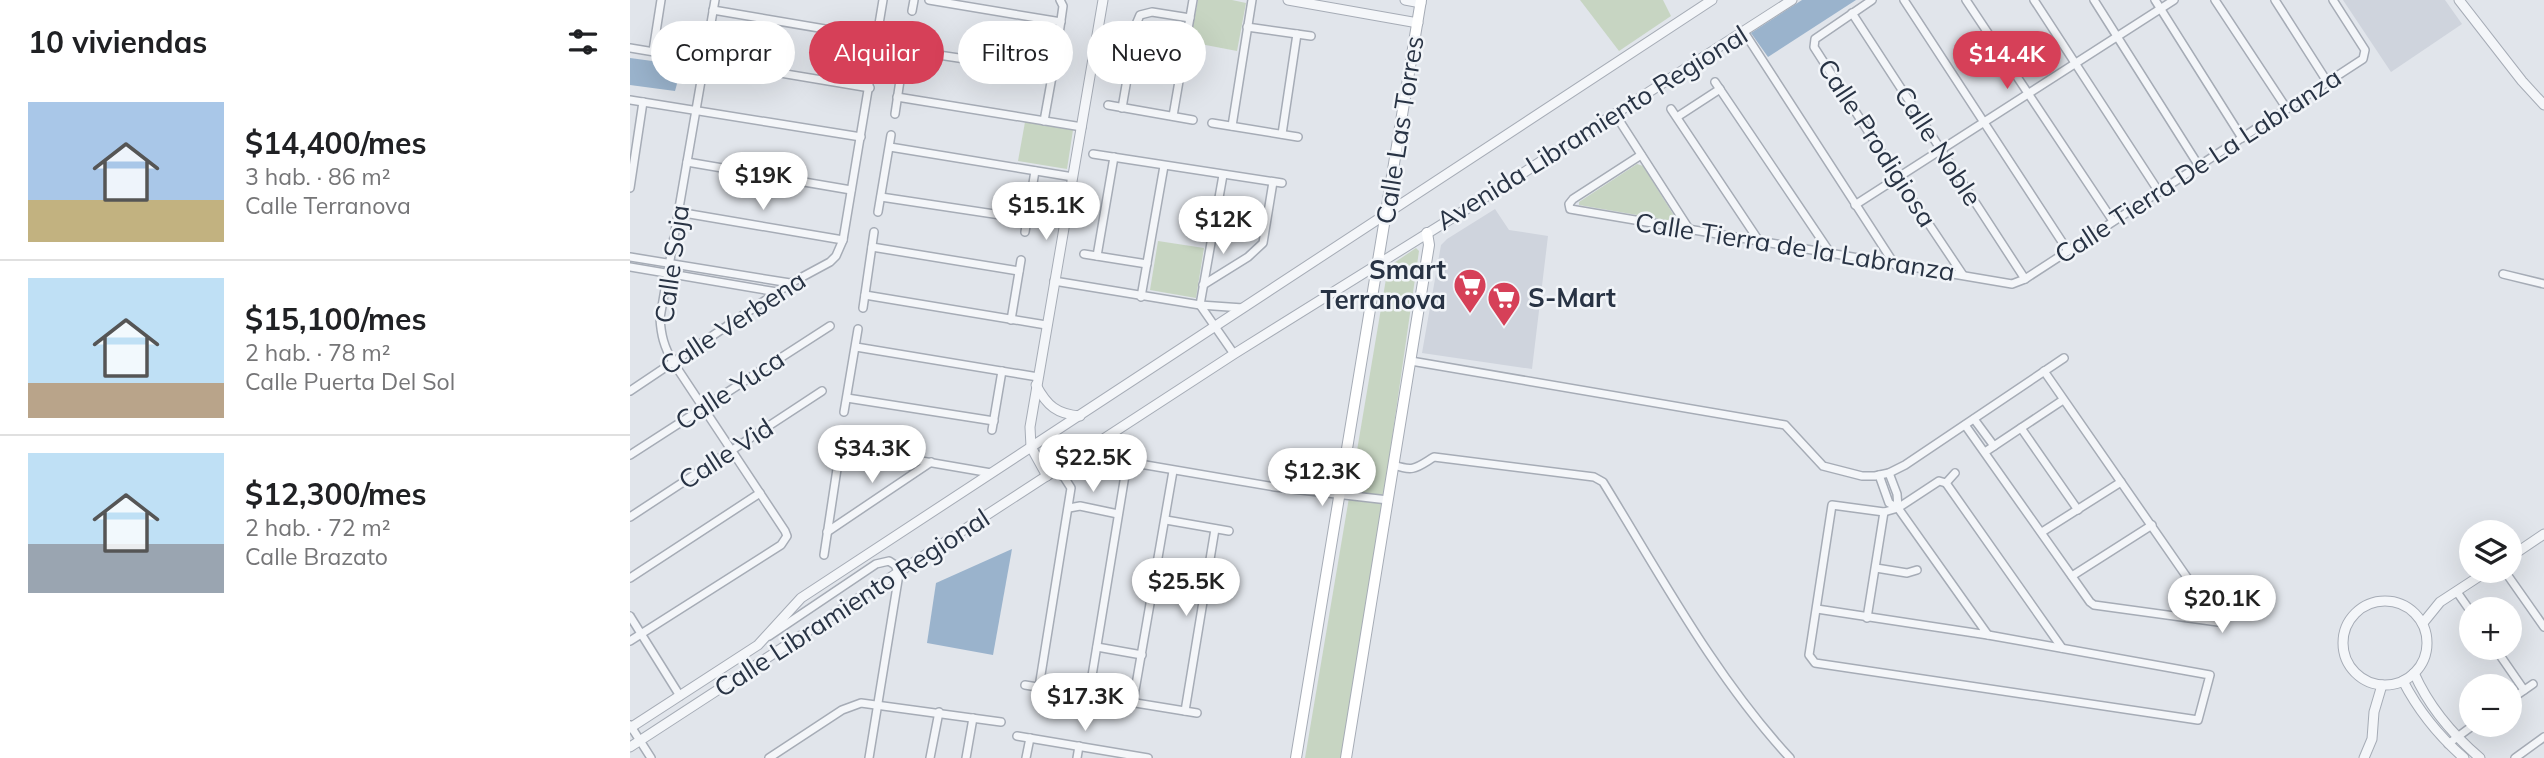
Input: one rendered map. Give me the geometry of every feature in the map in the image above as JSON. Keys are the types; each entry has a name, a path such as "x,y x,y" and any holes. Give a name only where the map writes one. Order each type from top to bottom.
{"main road":[{"name":"Calle Las Torres","path":"1296,758 1421,1"},
{"path":"1346,758 1429,245 1427,233"}],"street":[{"path":"658,21 661,0"},
{"name":"Calle Soja","path":"711,21 715,0"},
{"path":"880,21 883,0"},
{"path":"912,11 914,0"},
{"path":"929,0 1055,21"},
{"path":"1060,0 1063,6 1061,21"},
{"path":"1039,687 1071,488 1064,477 1050,474 1031,447 1030,427 1103,0"},
{"path":"1172,116 1193,0"},
{"path":"1232,126 1251,0"},
{"path":"1288,0 1418,23"},
{"path":"1405,0 1421,1"},
{"name":"Avenida Libramiento Regional","path":"1387,212 1712,0"},
{"name":"Avenida Libramiento Regional","path":"1427,233 1792,0"},
{"path":"1852,13 1872,0"},
{"path":"1904,0 2068,251"},
{"path":"1966,0 2113,221"},
{"path":"2034,0 2159,192"},
{"path":"2094,0 2199,166"},
{"path":"2155,0 2242,138"},
{"path":"1855,205 2174,0"},
{"path":"2215,0 2287,109"},
{"path":"2275,0 2328,83"},
{"name":"Calle Tierra De La Labranza","path":"2025,279 2363,59 2365,50 2333,0"},
{"path":"2459,0 2544,105"},
{"path":"713,10 809,26"},
{"path":"1122,108 1140,15 1152,12 1190,18"},
{"name":"Calle Prodigiosa","path":"1852,13 1815,39 1814,47 1963,275"},
{"name":"Calle Noble","path":"1852,13 2025,279"},
{"path":"1247,27 1311,36"},
{"path":"1744,32 1895,265"},
{"path":"1282,134 1297,34"},
{"path":"630,48 651,51"},
{"path":"795,75 870,88"},
{"name":"Calle Soja","path":"642,634 781,545 787,536 673,362 663,342 660,318 700,84"},
{"path":"678,212 843,240 871,84"},
{"path":"895,114 899,84"},
{"path":"1044,121 1050,84"},
{"path":"1677,117 1717,86 1831,254"},
{"path":"897,97 1082,127"},
{"path":"630,100 861,137"},
{"path":"630,188 643,102"},
{"path":"1108,106 1194,120"},
{"path":"1671,109 1759,241"},
{"path":"1615,114 1689,229"},
{"path":"1212,123 1298,136"},
{"path":"878,212 891,135"},
{"path":"890,147 1073,177"},
{"path":"1093,154 1283,183"},
{"name":"Calle Tierra de la Labranza","path":"1641,155 1569,204 1570,209 2012,284 2025,279"},
{"path":"1097,256 1114,157"},
{"path":"687,162 851,190"},
{"path":"1141,297 1164,166"},
{"path":"1025,232 1035,171"},
{"path":"1223,175 1200,306 1234,354"},
{"path":"1203,285 1248,257 1263,243 1273,182"},
{"path":"881,197 1027,219"},
{"name":"Calle Libramiento Regional","path":"631,726 768,637 792,605 801,598 1387,212"},
{"path":"863,308 874,232"},
{"name":"Calle Libramiento Regional","path":"630,747 1234,354 1427,233"},
{"name":"Calle Verbena","path":"630,391 777,292 821,267 836,256 843,240"},
{"path":"872,247 1019,271"},
{"path":"1084,254 1147,264"},
{"path":"630,257 791,283"},
{"path":"1011,320 1021,260"},
{"path":"630,267 777,292"},
{"path":"2503,274 2544,284"},
{"path":"1054,281 1200,306 1243,308"},
{"path":"865,295 1046,326"},
{"name":"Calle Yuca","path":"630,455 830,326"},
{"path":"844,412 858,329"},
{"path":"856,346 1002,370 1037,381"},
{"path":"1411,361 1785,425 1823,466 1862,476 1889,473 2064,358"},
{"path":"992,430 1002,370"},
{"path":"1965,425 2094,606 2218,622 2044,371"},
{"path":"1037,381 1044,399 1056,411 1080,416"},
{"name":"Calle Vid","path":"630,517 822,391"},
{"path":"847,398 994,421"},
{"path":"1985,452 2063,400"},
{"path":"1974,419 1994,446"},
{"path":"2021,428 2078,510"},
{"path":"824,555 842,436"},
{"path":"840,447 991,473"},
{"path":"1081,454 1339,496 1388,500"},
{"path":"1394,466 1409,470 1434,457 1594,477 1603,482 1702,643 1769,735 1790,758"},
{"path":"827,531 932,462"},
{"path":"1089,694 1126,463"},
{"path":"1133,702 1173,471"},
{"path":"1889,473 1897,494 1898,508"},
{"path":"1946,483 1955,473"},
{"path":"1878,475 1889,503 1898,508 1987,635"},
{"path":"1817,609 1987,635 2062,649 2210,675 2198,720 1815,663 1809,655 1832,505 1884,512 1898,508 1939,481 1946,483 2062,649"},
{"path":"2042,532 2121,482"},
{"path":"630,578 760,493"},
{"path":"1069,508 1080,506 1118,514"},
{"path":"1867,618 1884,512"},
{"path":"1166,520 1228,531"},
{"path":"2072,576 2152,525"},
{"path":"1185,711 1215,529"},
{"path":"2522,550 2543,537"},
{"path":"768,637 876,564 889,561 895,565 898,574 869,758"},
{"path":"1876,568 1908,573 1917,570"},
{"path":"2423,623 2440,602 2470,583"},
{"path":"2513,583 2544,627"},
{"path":"2457,592 2460,597"},
{"path":"2392,600 2410,608 2423,623 2427,636 2427,650 2414,673 2403,681 2382,685 2363,680 2348,666 2342,648 2344,628 2355,611 2372,601 2392,600"},
{"path":"630,616 680,696"},
{"path":"630,641 642,634"},
{"path":"1097,647 1142,655"},
{"path":"2504,660 2525,690"},
{"path":"2414,673 2425,697 2465,758"},
{"path":"2403,681 2416,703 2452,741 2480,758"},
{"path":"2522,692 2533,684"},
{"path":"1025,685 1197,713"},
{"path":"2364,758 2372,738 2374,712 2382,685"},
{"path":"769,758 842,710 860,703 1001,722"},
{"path":"930,758 939,712"},
{"path":"966,758 973,718"},
{"path":"631,726 650,758"},
{"path":"1017,736 1148,758"},
{"path":"2452,741 2459,736"},
{"path":"2515,758 2544,737"},
{"path":"1026,758 1030,738"},
{"path":"1077,758 1079,746"}],"shaded area":[{"path":"2343,0 2445,0 2462,24 2391,72"},
{"path":"1495,209 1509,230 1548,236 1532,369 1422,353 1441,245"}],"green space":[{"path":"1198,0 1232,0 1246,3 1237,51 1206,45 1206,21 1194,21"},
{"path":"1580,0 1663,0 1671,16 1619,51"},
{"path":"1025,122 1073,130 1067,169 1018,161"},
{"path":"1637,164 1643,166 1675,217 1672,221 1579,205 1579,202"},
{"path":"1158,241 1204,248 1196,298 1150,290"},
{"path":"1416,248 1419,251 1346,758 1305,758 1388,267"}],"water":[{"path":"1802,0 1856,0 1768,57 1751,33"},
{"path":"630,58 651,61 651,84 677,84 675,91 630,85"},
{"path":"1012,549 993,655 927,643 936,583"}],"place":[{"name":"Smart Terranova","path":"1470,315"},
{"name":"S-Mart","path":"1504,328"}]}
